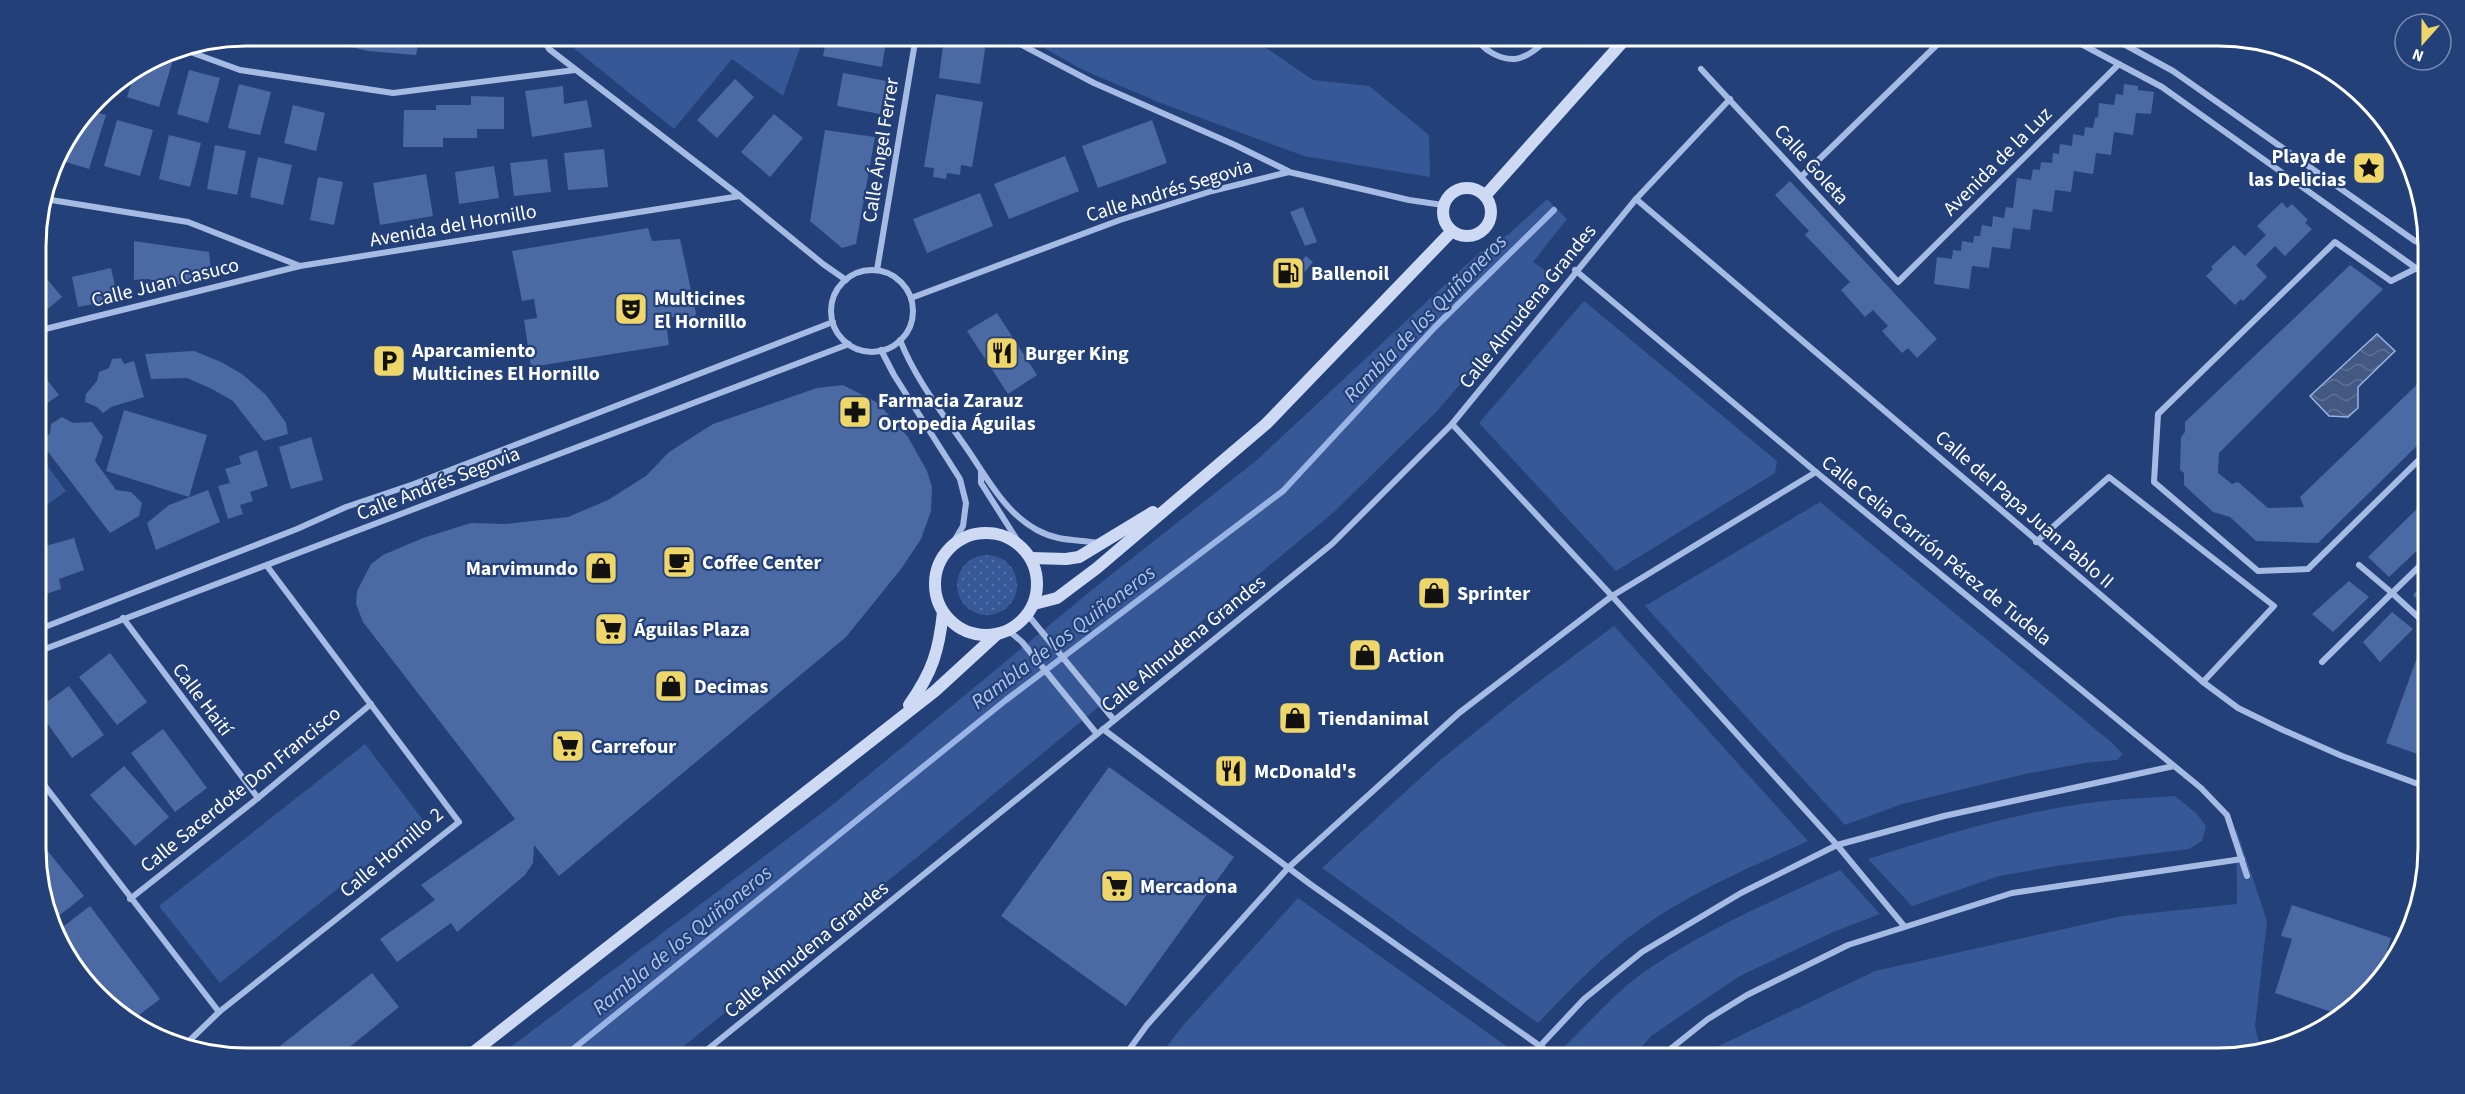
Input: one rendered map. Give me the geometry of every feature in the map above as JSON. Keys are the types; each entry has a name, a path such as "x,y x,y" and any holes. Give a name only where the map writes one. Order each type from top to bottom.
{"main road":[{"path":"1485,196 1619,46"},
{"path":"1462,188 1474,189 1485,196 1491,211 1486,227 1471,236 1462,236 1452,231 1443,219 1443,205 1449,195 1462,188"},
{"path":"479,1048 902,714 935,691 1031,609 1057,598 1112,556 1266,424 1452,231"},
{"path":"1031,558 1079,557 1185,493"},
{"path":"1003,633 981,635 967,632 953,623 943,612 936,592 936,575 943,555 951,546 973,534 991,533 1009,538 1022,546 1031,558 1038,578 1038,588 1031,609"},
{"path":"902,714 926,681 937,656 943,612"}],"street":[{"path":"547,46 846,280"},
{"name":"Calle Ángel Ferrer","path":"877,270 914,46"},
{"path":"1024,46 1094,83 1235,145 1289,172"},
{"path":"1482,46 1497,55 1515,59 1539,46"},
{"path":"1801,177 1936,46"},
{"path":"2085,46 2162,87 2417,268 2391,281 2334,242 2158,414 2154,482 2258,571 2308,569 2418,461"},
{"path":"2127,46 2173,71 2418,242"},
{"path":"195,53 240,69 393,93 575,70"},
{"name":"Avenida de la Luz","path":"1898,282 2119,64"},
{"name":"Calle Goleta","path":"1701,69 1898,282"},
{"name":"Calle Almudena Grandes","path":"710,1048 1332,544 1452,424 1575,270 1636,199 1730,99"},
{"name":"Calle Andrés Segovia","path":"911,298 1120,220 1212,191 1289,172 1409,200 1443,205"},
{"name":"Avenida del Hornillo","path":"300,266 740,196"},
{"name":"Calle del Papa Juan Pablo II","path":"1636,199 2203,682 2238,708 2283,730 2342,756 2418,784"},
{"path":"52,201 188,222 300,266"},
{"name":"Calle Juan Casuco","path":"47,329 300,266"},
{"path":"877,270 898,279 911,298 912,321 900,340 881,350 866,351 849,344 840,335 833,322 832,309 834,296 846,280 859,272 877,270"},
{"name":"Calle Celia Carrión Pérez de Tudela","path":"1575,270 1816,472 2201,788 2227,815 2247,876"},
{"name":"Calle Andrés Segovia","path":"46,626 286,533 346,507 414,484 833,322"},
{"path":"900,340 909,363 980,472 1022,520 1036,530 1069,542 1083,540 1102,544"},
{"name":"Calle Andrés Segovia","path":"46,648 849,344"},
{"path":"881,350 894,375 960,479 966,503 963,526 951,546"},
{"path":"1452,424 1612,596 1837,845 1904,926"},
{"path":"980,472 981,483 1022,546"},
{"path":"1131,1048 1147,1025 1288,868 1459,713 1612,596 1816,472"},
{"path":"2036,542 2109,477 2274,606 2203,682"},
{"path":"2359,565 2418,617"},
{"name":"Calle Hornillo 2","path":"192,1040 219,1012 459,822 267,566"},
{"path":"2322,662 2418,568"},
{"path":"1031,609 1053,646 1114,720"},
{"name":"Calle Haití","path":"123,618 258,798"},
{"path":"1003,633 1022,642 1097,734"},
{"name":"Calle Sacerdote Don Francisco","path":"130,899 258,798 371,704"},
{"path":"1103,729 1288,868 1544,1047"},
{"path":"1541,1045 1584,999 1642,952 1741,893 1837,845 1944,816 2174,766"},
{"path":"46,788 219,1012"},
{"path":"1672,1047 1708,1019 1756,991 1848,945 1904,926 2012,893 2242,859"}],"shaded area":[{"path":"571,46 800,46 783,96 732,59 674,129"},
{"path":"1041,46 1264,46 1313,80 1369,86 1429,135 1430,177 1304,156 1158,102 1081,69"},
{"path":"1547,199 1567,219 1533,262 1553,276 1438,410 1334,512 932,845 682,1048 509,1048 831,806 1098,585 1257,460 1480,252 1509,234"},
{"path":"1584,301 1777,461 1775,473 1616,571 1479,423"},
{"path":"47,465 66,491 47,505"},
{"path":"1820,502 2123,754 2117,760 2085,763 2025,774 1902,804 1845,825 1645,606"},
{"path":"987,555 999,557 1012,568 1017,585 1015,597 1004,610 987,615 975,613 962,602 957,585 959,573 970,560"},
{"path":"1614,626 1808,841 1721,881 1659,916 1626,939 1575,985 1538,1023 1322,868 1438,762 1525,692"},
{"path":"365,744 423,820 220,983 159,906"},
{"path":"2175,796 2197,814 2206,826 2202,841 2189,849 2062,865 1999,876 1912,906 1868,859 1949,834 2031,813 2098,802"},
{"path":"2236,828 2267,921 2255,1026 2259,1043 2231,1047 1716,1047 1875,971 2122,916 2237,904"},
{"path":"1840,870 1880,914 1833,932 1738,977 1651,1036 1641,1047 1565,1046 1641,974 1675,952 1744,914"},
{"path":"1298,898 1508,1047 1166,1048"}],"water":[{"path":"2377,334 2395,351 2358,387 2358,408 2348,417 2329,416 2310,396"}],"building":[{"path":"347,46 418,46 416,55 368,51"},
{"path":"825,46 885,46 882,67 823,56"},
{"path":"943,46 985,46 980,84 939,78"},
{"path":"172,63 159,107 127,97 131,83 135,80"},
{"path":"189,70 220,78 208,123 177,114"},
{"path":"843,73 886,81 880,114 837,106"},
{"path":"735,79 754,97 717,138 697,120"},
{"path":"239,84 271,92 260,135 228,128"},
{"path":"2124,84 2138,86 2138,90 2154,92 2151,114 2136,113 2133,135 2114,132 2111,155 2096,153 2093,174 2074,171 2071,192 2055,190 2052,212 2033,209 2030,230 2013,228 2010,249 1992,247 1989,268 1972,266 1969,289 1934,284 1937,257 1952,259 1953,250 1961,251 1962,241 1973,243 1974,236 1980,236 1982,225 1992,227 1993,216 2004,218 2006,207 2013,208 2017,178 2031,180 2033,169 2040,170 2041,162 2052,163 2053,153 2059,154 2060,144 2072,146 2073,134 2084,136 2085,127 2093,128 2095,118 2098,117 2099,103 2114,105 2116,94 2123,95"},
{"path":"563,86 564,104 587,100 592,127 532,137 525,91"},
{"path":"936,94 983,102 972,167 961,165 960,175 947,173 946,179 933,177 934,168 924,167"},
{"path":"471,96 504,97 504,129 477,129 477,138 443,138 443,147 403,147 404,110 436,110 436,105 471,105"},
{"path":"293,105 325,113 316,151 284,143"},
{"path":"98,113 106,115 89,169 66,162 80,135"},
{"path":"774,114 803,138 770,177 741,152"},
{"path":"117,120 153,130 140,176 104,166"},
{"path":"1152,120 1167,163 1098,188 1082,146"},
{"path":"825,130 875,137 856,244 842,248 810,221"},
{"path":"169,135 201,143 190,187 159,179"},
{"path":"215,145 246,151 237,195 207,189"},
{"path":"604,149 608,187 568,190 564,153"},
{"path":"1065,156 1079,191 1009,219 994,184"},
{"path":"258,157 292,165 283,205 250,197"},
{"path":"547,159 551,192 514,196 510,163"},
{"path":"494,166 499,198 459,204 455,172"},
{"path":"426,174 433,216 380,225 373,183"},
{"path":"318,177 343,182 334,225 310,220"},
{"path":"1790,181 1937,339 1917,358 1908,348 1902,353 1882,331 1888,326 1873,310 1865,317 1841,290 1850,282 1805,235 1809,231 1775,195"},
{"path":"980,193 993,226 927,253 913,219"},
{"path":"2282,202 2287,208 2292,204 2308,220 2305,223 2312,229 2285,256 2275,246 2256,265 2267,277 2243,301 2241,299 2235,305 2206,276 2213,269 2211,267 2234,245 2245,256 2266,235 2257,226"},
{"path":"1303,207 1317,242 1305,246 1290,212"},
{"path":"648,228 652,241 680,239 696,313 694,322 680,325 676,317 665,317 669,345 531,367 524,320 537,318 534,299 522,301 512,251"},
{"path":"134,241 209,252 212,278 153,289 150,279 134,280"},
{"path":"1306,256 1313,262 1297,282 1289,276"},
{"path":"2350,265 2383,289 2219,453 2218,473 2232,484 2238,482 2268,508 2304,507 2300,497 2418,384 2418,445 2318,543 2256,541 2230,517 2213,512 2184,485 2184,473 2180,470 2181,437 2185,432 2185,422"},
{"path":"111,268 118,299 78,307 72,277"},
{"path":"47,279 62,297 47,310"},
{"name":"Burger King","path":"997,313 1037,375 1008,394 967,331"},
{"path":"194,351 242,374 266,395 286,423 288,434 264,441 233,401 212,389 187,378 151,379 145,354"},
{"path":"121,358 124,364 134,361 144,397 111,407 103,413 97,407 85,402 86,394 97,381 99,372 109,368 112,359"},
{"path":"47,379 59,395 47,403"},
{"name":"Águilas Plaza","path":"843,385 878,403 908,437 927,471 932,487 931,511 921,539 901,569 846,637 559,876 534,845 533,863 525,875 457,932 451,923 397,962 380,939 435,900 421,885 515,819 363,622 356,604 357,591 371,564 383,555 423,538 471,523 505,524 568,517 608,500 646,476 669,452 713,424 817,388"},
{"path":"124,410 207,435 189,497 106,471"},
{"path":"62,417 73,423 92,422 103,437 95,461 116,490 131,492 142,503 139,516 110,533 47,450 47,436 50,434 51,424"},
{"path":"311,437 323,480 291,489 279,447"},
{"path":"257,450 268,486 250,492 253,501 240,505 243,514 228,519 218,486 230,483 225,469 241,464 239,456"},
{"path":"208,490 220,522 156,550 147,523 169,505"},
{"path":"2418,508 2418,549 2389,577 2368,557"},
{"path":"74,538 84,570 59,579 61,589 46,594 46,546"},
{"path":"2349,581 2369,597 2333,632 2312,614"},
{"path":"2418,589 2418,600 2413,595"},
{"path":"2392,612 2413,629 2380,662 2363,642"},
{"path":"110,653 147,702 117,725 79,677"},
{"path":"2418,655 2418,754 2386,743"},
{"path":"69,686 104,735 72,758 46,722 46,702"},
{"path":"163,729 207,788 175,812 131,753"},
{"path":"124,766 169,817 135,846 90,795"},
{"name":"Mercadona","path":"1109,767 1234,857 1126,1006 1001,916"},
{"path":"46,849 84,896 59,916 53,899"},
{"path":"2292,905 2391,938 2385,957 2377,969 2360,989 2331,1012 2275,993 2292,939 2281,936"},
{"path":"90,906 160,999 139,1015 125,1006 105,989 88,969 73,947 63,927"},
{"path":"372,973 399,1007 348,1048 278,1048"}],"waterway":[{"name":"Rambla de los Quiñoneros","path":"575,1048 1006,700 1283,491 1435,327 1554,210"}],"place":[{"name":"Playa de las Delicias","path":"2369,168"},
{"name":"Ballenoil","path":"1288,273"},
{"name":"Multicines El Hornillo","path":"631,309"},
{"name":"Burger King","path":"1002,353"},
{"name":"Aparcamiento Multicines El Hornillo","path":"389,361"},
{"name":"Farmacia Zarauz Ortopedia Águilas","path":"855,412"},
{"name":"Coffee Center","path":"679,562"},
{"name":"Marvimundo","path":"601,568"},
{"name":"Sprinter","path":"1434,593"},
{"name":"Águilas Plaza","path":"611,629"},
{"name":"Action","path":"1365,655"},
{"name":"Decimas","path":"671,686"},
{"name":"Tiendanimal","path":"1295,718"},
{"name":"Carrefour","path":"568,746"},
{"name":"McDonald's","path":"1231,771"},
{"name":"Mercadona","path":"1117,886"}]}
